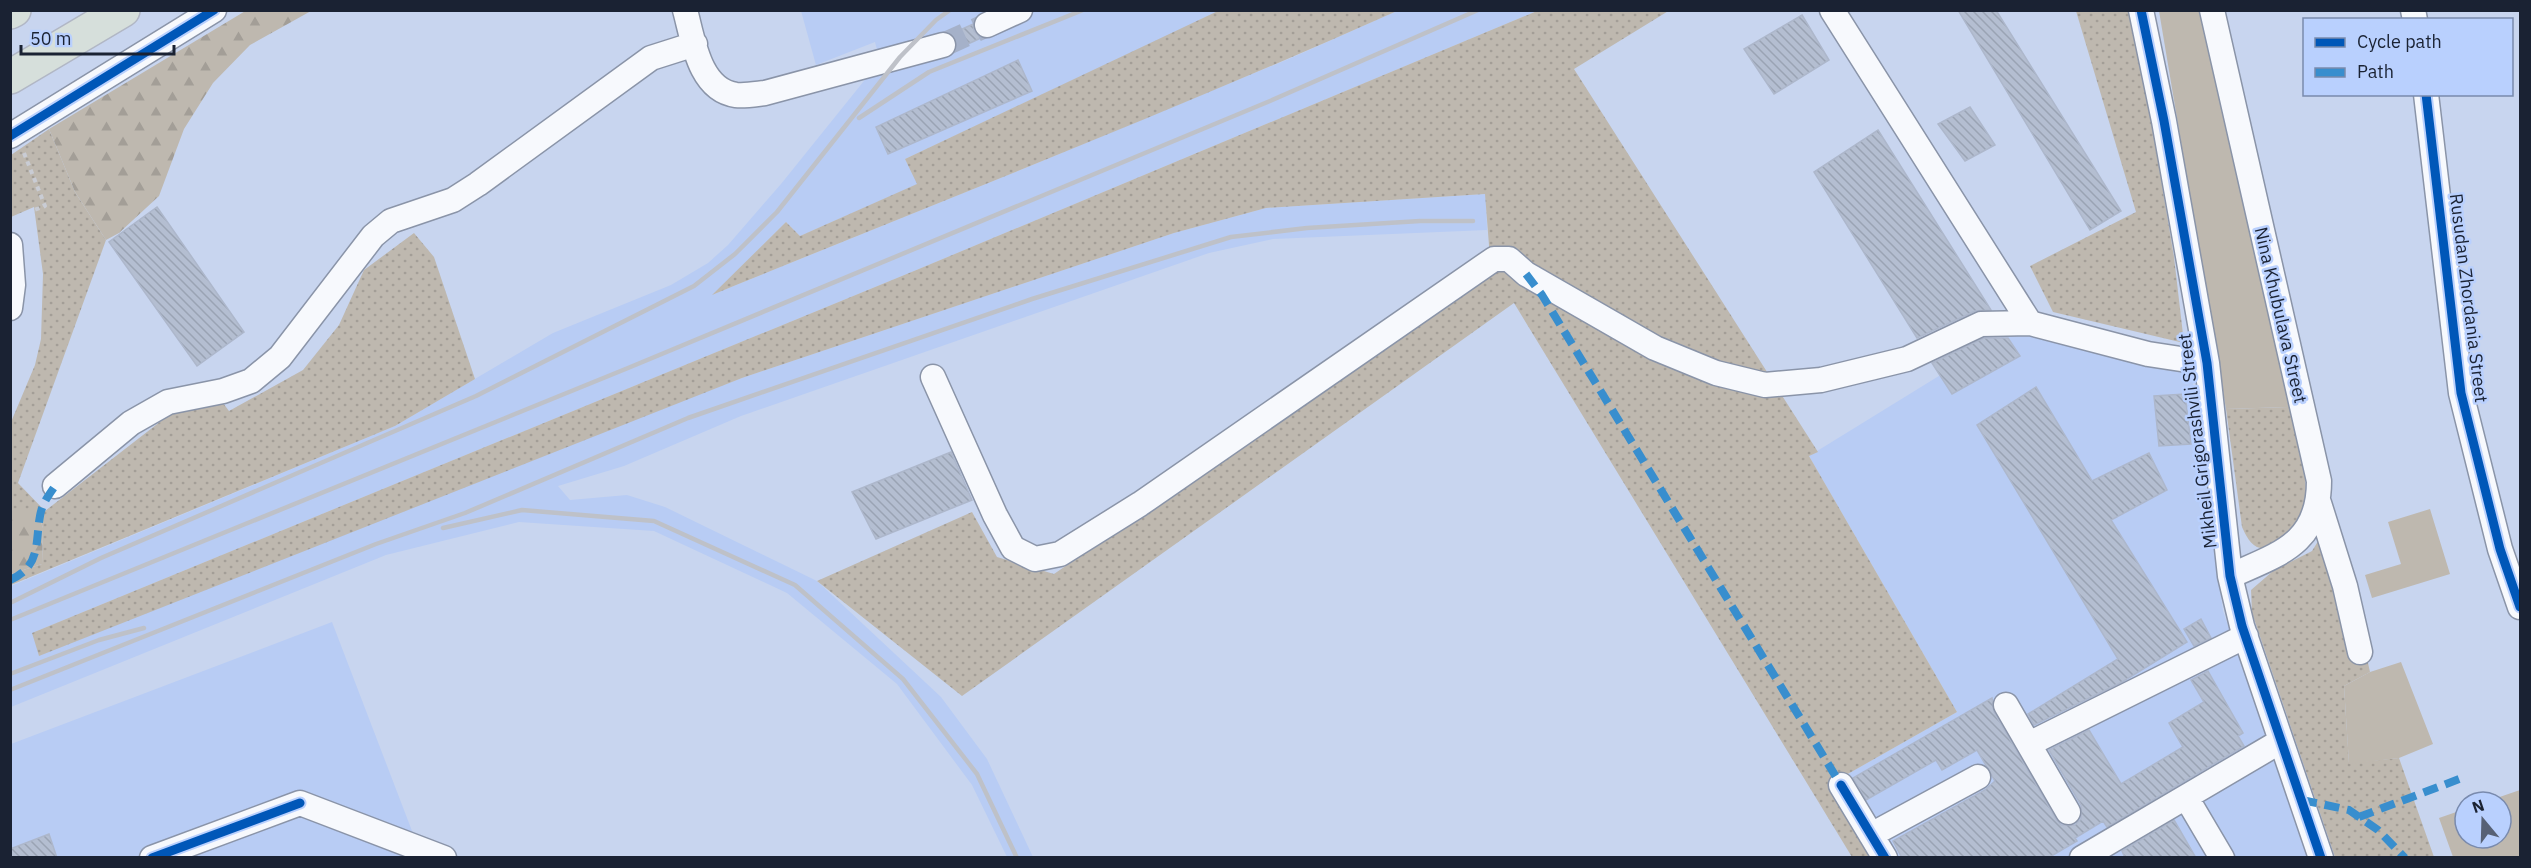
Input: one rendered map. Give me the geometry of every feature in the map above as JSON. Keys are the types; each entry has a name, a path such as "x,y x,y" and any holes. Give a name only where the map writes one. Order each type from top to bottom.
{"highway":[{"path":"10,77 123,10"}],"street":[{"path":"13,134 214,10"},
{"path":"685,10 703,72 721,89 736,95 765,93 943,45"},
{"path":"987,25 1020,10"},
{"path":"1832,10 2030,323"},
{"name":"Mikheil Grigorashvili Street","path":"2141,10 2164,121 2207,363 2230,576 2246,636 2321,858"},
{"name":"Nina Khubulava Street","path":"2211,10 2319,481 2319,502 2310,525 2297,541 2283,553 2230,576"},
{"path":"55,486 131,423 168,402 223,391 251,381 280,357 373,236 391,221 453,200 651,58 695,44"},
{"name":"Rusudan Zhordania Street","path":"2426,96 2462,393 2500,549 2520,608"},
{"path":"10,245 13,285 10,308"},
{"path":"933,377 999,524 1013,548 1035,559 1060,554 1140,504 1494,259 1509,259 1526,274 1654,348 1716,373 1765,385 1821,380 1907,359 1981,324 2030,323 2148,354 2207,363"},
{"path":"2319,502 2345,586 2360,652"},
{"path":"2029,744 2246,636"},
{"path":"2006,705 2068,812"},
{"path":"2082,858 2281,741"},
{"path":"1871,835 1978,777"},
{"path":"1841,785 1885,858"},
{"path":"2186,797 2222,858"},
{"path":"152,858 300,803 444,858"}],"path":[{"path":"13,134 45,206 31,211"}],"shaded area":[{"path":"801,11 1220,11 905,159 918,184 800,236 786,222 714,294 1291,58 1397,11 1537,11 914,271 32,633 614,427 742,378 1174,233 1266,208 1486,194 1487,230 1273,239 1209,253 741,416 624,466 558,486 570,500 627,495 665,507 817,581 941,697 987,759 1033,857 1007,857 972,785 897,684 787,593 654,531 519,522 386,555 11,707 11,586 395,426 553,333 671,285 708,263 728,245 781,184 880,61 875,42 816,65"},
{"path":"2020,326 2191,369 2223,611 2309,857 1895,857 1846,775 1957,712 1809,456"},
{"path":"332,622 422,857 11,858 11,744"}],"green space":[{"path":"247,10 311,11 250,45 213,83 184,129 159,196 119,233 106,240 75,192 49,129"},
{"path":"1220,10 1397,11 1141,120 712,295 786,222 800,236 917,184 905,159"},
{"path":"1670,10 1574,69 1818,452 1809,456 1957,712 1846,775 1874,857 1852,857 1514,303 962,696 817,581 972,512 997,557 1054,574 1491,271 1485,194 1266,208 1174,233 742,378 39,656 32,633 914,271 1537,11"},
{"path":"2076,11 2133,11 2174,257 2184,343 2053,312 2030,266 2136,212"},
{"path":"2159,11 2202,11 2289,407 2226,409"},
{"path":"49,129 75,192 106,240 18,483 45,511 174,411 217,395 229,411 303,370 339,325 364,270 414,233 434,257 475,379 395,426 11,585 11,574 42,564 43,528 37,510 11,511 11,422 35,365 41,339 43,274 34,207 11,217 11,155"},
{"path":"2289,407 2303,466 2306,487 2305,506 2299,523 2287,537 2268,547 2259,548 2249,539 2242,527 2226,409"},
{"path":"2430,509 2450,574 2372,598 2365,575 2401,564 2388,522"},
{"path":"37,510 43,528 42,564 11,574 11,511"},
{"path":"2335,514 2370,672 2344,686 2349,763 2399,758 2434,857 2335,857 2252,613 2251,590 2273,571 2312,551"},
{"path":"2401,662 2433,744 2399,758 2349,764 2344,686 2370,672"},
{"path":"2520,790 2520,857 2453,857 2439,818 2453,813 2453,850 2513,850 2513,792"}],"building":[{"path":"1958,10 1996,10 2121,211 2090,230"},
{"path":"1802,15 1829,60 1774,94 1744,49"},
{"path":"973,24 974,31 981,38 957,49 957,41 951,34"},
{"path":"1018,60 1032,91 888,154 876,127"},
{"path":"1970,107 1995,145 1965,161 1938,124"},
{"path":"1878,130 1991,310 1975,311 1917,338 1814,172"},
{"path":"157,207 244,332 197,366 109,242"},
{"path":"1984,338 2008,338 2020,356 1952,394 1932,363"},
{"path":"2036,387 2092,481 2149,453 2167,490 2111,520 2187,642 2122,682 2034,725 2028,714 2118,659 1977,425"},
{"path":"2185,394 2191,444 2159,446 2154,396"},
{"path":"951,452 972,500 876,539 852,492"},
{"path":"2201,619 2211,638 2194,646 2184,629"},
{"path":"2208,671 2243,733 2238,736 2244,746 2107,827 2103,821 2075,838 2077,841 2048,858 1902,858 1893,841 1985,790 1995,781 1977,750 1942,770 1936,760 1866,800 1853,778 1992,698 1994,712 2056,819 2061,825 2075,825 2081,819 2081,805 2049,750 2089,730 2121,784 2183,747 2169,723 2204,702 2191,680"},
{"path":"2174,820 2196,858 2125,858 2122,851"},
{"path":"49,834 57,858 10,858 10,849"}],"tunnel":[{"path":"943,45 987,25"}],"railway":[{"path":"10,603 101,558 476,396 694,286 735,254 777,212 900,57 936,20 950,10"},
{"path":"859,118 929,72 1083,10"},
{"path":"10,620 628,368 1270,101 1478,10"},
{"path":"10,690 376,544 465,513 688,418 1032,299 1231,237 1307,228 1420,221 1473,221"},
{"path":"443,528 522,510 654,521 795,585 903,679 977,774 1017,858"},
{"path":"10,674 99,640 144,628"}],"marked path":[{"path":"1526,274 1542,295 1841,785"},
{"path":"10,580 27,568 32,561 41,512 55,486"},
{"path":"2359,817 2462,778"},
{"path":"2302,800 2349,810 2378,830 2405,858"}],"cycle path":[{"path":"10,136 214,10"},
{"path":"2141,10 2164,121 2207,363 2230,576 2242,626 2321,858"},
{"path":"2426,96 2461,393 2500,549 2520,607"},
{"path":"1841,785 1885,858"},
{"path":"152,858 300,803"}]}
